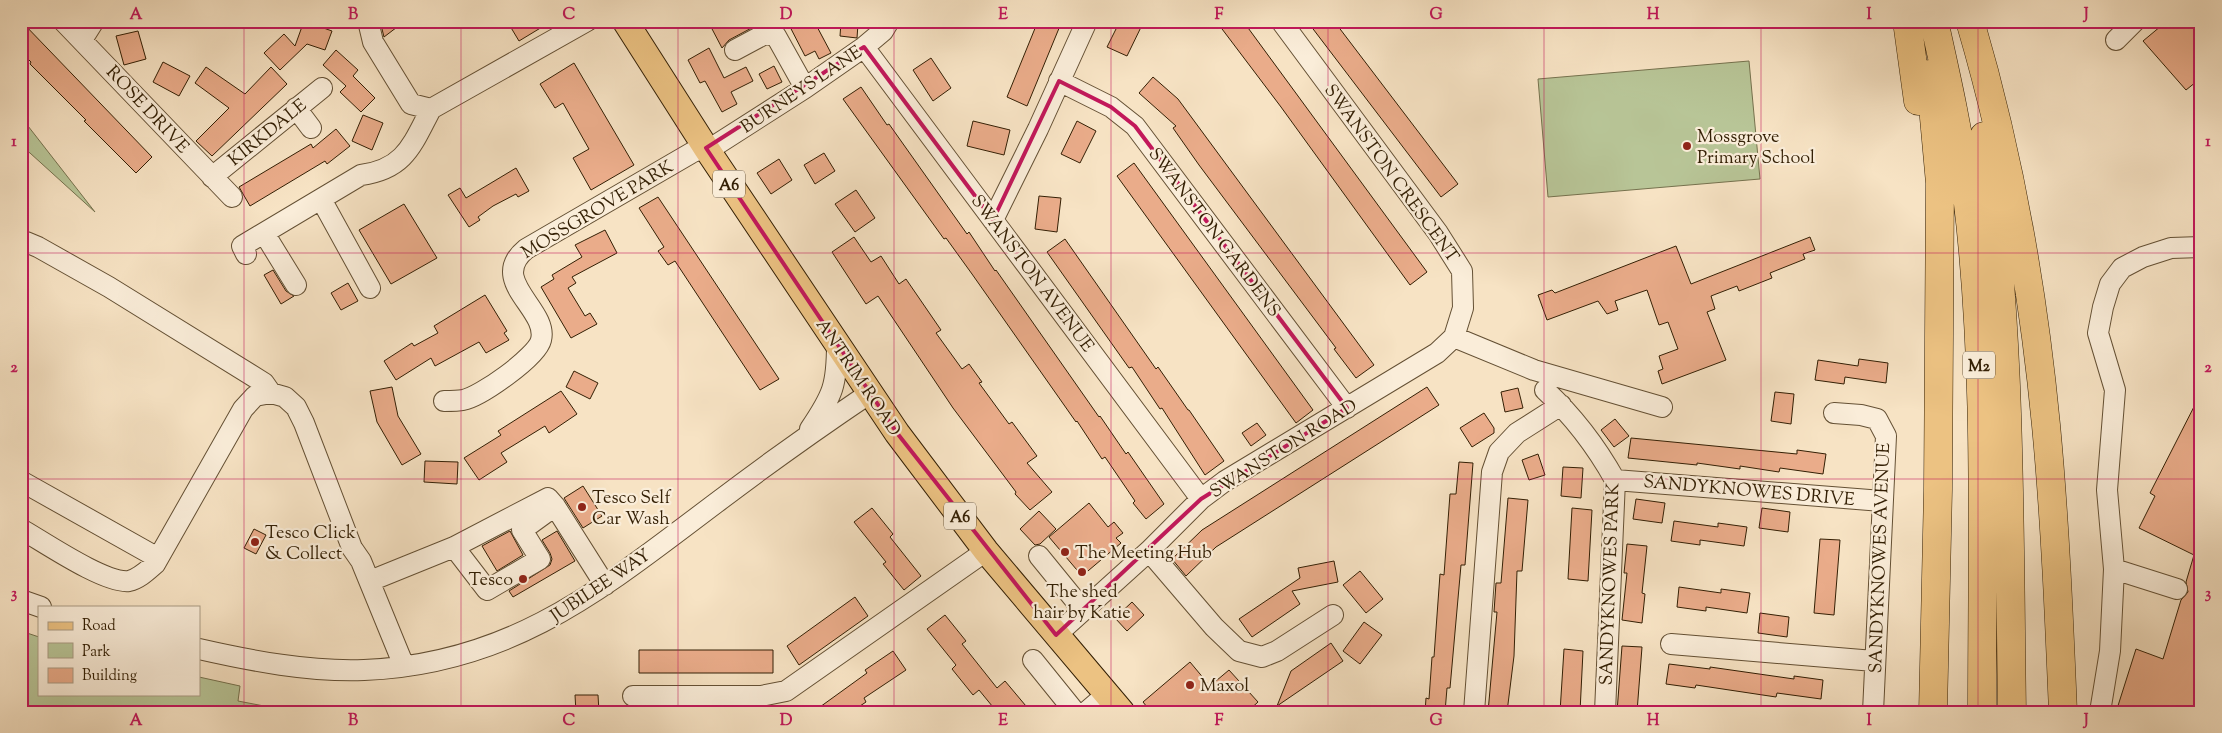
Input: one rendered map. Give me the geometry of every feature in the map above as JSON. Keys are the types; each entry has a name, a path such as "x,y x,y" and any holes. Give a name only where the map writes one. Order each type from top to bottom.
{"highway":[{"path":"1907,21 1916,76 1939,276"},
{"path":"1926,21 1940,183 1938,480 1933,712"},
{"name":"M2","path":"1934,21 1950,89 1967,195 1978,333 1982,712"},
{"name":"M2","path":"1964,21 1987,157 2000,271 2007,398 2012,712"},
{"path":"1970,21 1990,89 2013,194 2032,319 2046,424 2055,540 2063,712"}],"main road":[{"name":"ANTRIM ROAD","path":"625,21 706,148 870,393 928,475 986,551 1114,703"}],"street":[{"name":"ROSE DRIVE","path":"63,21 232,197"},
{"path":"82,40 94,21"},
{"path":"368,21 373,42 411,104 431,109"},
{"path":"246,254 242,246 361,175 380,172 399,162 415,140 431,109 586,21"},
{"name":"BURNEYS LANE","path":"706,148 716,145 805,88 864,47 890,21"},
{"path":"993,220 1087,21"},
{"name":"SWANSTON CRESCENT","path":"1281,21 1438,233 1462,271 1463,308 1454,337"},
{"path":"2116,40 2135,21"},
{"path":"735,50 765,34 776,36 805,88"},
{"name":"SWANSTON AVENUE","path":"864,47 1201,499"},
{"name":"SWANSTON GARDENS","path":"1059,81 1111,107 1135,126 1347,408"},
{"name":"KIRKDALE","path":"212,177 322,88"},
{"path":"296,108 311,128"},
{"name":"MOSSGROVE PARK","path":"444,401 464,400 508,375 528,360 541,340 540,325 521,294 512,270 515,258 526,249 693,152 706,148"},
{"path":"321,199 370,288"},
{"path":"264,233 296,285"},
{"path":"21,243 26,242 38,247 109,287 264,383 271,394"},
{"path":"2100,712 2110,650 2114,569 2107,490 2115,390 2098,333 2102,307 2110,284 2122,268 2143,257 2171,248 2201,247"},
{"path":"1454,337 1534,370 1662,407"},
{"name":"SWANSTON ROAD","path":"1056,636 1149,551 1201,499 1225,481 1437,352 1454,337"},
{"path":"801,441 829,402 836,378 837,344"},
{"name":"SANDYKNOWES PARK","path":"1545,390 1562,405 1602,456 1616,480 1605,712"},
{"name":"JUBILEE WAY","path":"200,649 239,658 316,668 363,670 404,666 457,656 500,642 547,621 605,585 801,441 870,393"},
{"path":"21,529 109,577 129,581 140,576 155,564 243,409 255,396 271,394 285,397 296,407 304,423 352,548 361,561 370,581 404,666"},
{"path":"1474,712 1492,472 1498,452 1517,433 1562,405"},
{"name":"SANDYKNOWES AVENUE","path":"1834,413 1861,415 1877,419 1886,436 1873,712"},
{"name":"SANDYKNOWES DRIVE","path":"1616,480 1882,501"},
{"path":"21,482 158,558"},
{"path":"370,581 454,547 548,498 605,585"},
{"path":"454,547 487,590 540,559 522,530 555,506"},
{"path":"634,696 761,696 786,691 986,551"},
{"path":"1149,551 1214,627 1239,651 1262,657 1277,651 1334,614"},
{"path":"1039,556 1083,610"},
{"path":"2114,569 2177,589"},
{"path":"21,600 38,606"},
{"path":"1670,644 1874,661"},
{"path":"1033,660 1075,712"},
{"path":"1086,712 1114,703"}],"highlighted area":[{"path":"864,47 993,220 1059,81 1111,107 1135,126 1347,408 1201,499 1056,635 897,433 706,148"}],"green space":[{"path":"1749,61 1760,179 1548,197 1538,79"},
{"path":"21,117 95,212 21,147"},
{"path":"21,631 38,637 38,696 200,696 200,677 240,686 238,701 295,712 21,712"}],"building":[{"path":"21,21 152,157 136,173 30,64 31,62 21,52"},
{"path":"304,21 332,31 325,50 307,44 280,70 264,53 284,34 295,46"},
{"path":"380,21 405,21 384,37"},
{"path":"507,21 552,21 519,41"},
{"path":"722,21 774,21 759,24 729,40 722,48 711,27"},
{"path":"787,21 814,21 831,53 819,59 815,51 805,56"},
{"path":"1038,21 1062,21 1027,106 1007,97"},
{"path":"1120,21 1144,21 1127,56 1107,47"},
{"path":"1216,21 1243,21 1427,272 1410,285"},
{"path":"1307,21 1334,21 1458,184 1441,197"},
{"path":"2167,21 2201,21 2201,78 2186,90 2143,41"},
{"path":"841,22 858,24 857,38 840,36"},
{"path":"138,31 146,59 124,65 116,36"},
{"path":"709,48 724,78 746,67 753,81 731,92 737,104 722,112 705,81 700,83 688,60"},
{"path":"336,50 358,70 353,76 375,98 361,112 340,92 346,86 323,65"},
{"path":"931,58 951,88 933,101 913,70"},
{"path":"163,62 190,76 179,96 153,82"},
{"path":"574,63 634,165 591,190 573,158 589,149 563,103 555,108 540,84"},
{"path":"774,66 782,82 767,89 759,74"},
{"path":"206,67 245,94 271,67 287,84 212,156 196,141 229,108 195,83"},
{"path":"1153,77 1178,99 1374,365 1356,378 1334,349 1336,348 1199,165 1173,128 1176,126 1139,93"},
{"path":"861,87 967,234 969,232 1099,417 1126,454 1128,452 1164,504 1146,519 1133,503 1135,501 1105,457 1102,459 972,274 946,238 944,239 843,99"},
{"path":"363,115 383,123 372,150 352,141"},
{"path":"973,121 1010,130 1004,155 967,146"},
{"path":"1077,121 1096,131 1080,163 1061,154"},
{"path":"336,129 350,146 327,164 325,161 250,206 239,187 311,144 313,148"},
{"path":"824,153 835,171 815,184 804,165"},
{"path":"779,159 792,180 771,194 757,173"},
{"path":"1134,163 1313,410 1296,423 1117,176"},
{"path":"516,168 529,191 518,197 516,194 493,206 478,217 480,220 469,227 448,195 460,188 466,198"},
{"path":"856,190 875,218 855,232 835,204"},
{"path":"1039,196 1061,198 1057,232 1035,229"},
{"path":"658,197 779,379 760,390 675,261 668,265 658,251 664,247 639,208"},
{"path":"404,204 437,258 391,284 359,230"},
{"path":"605,230 617,253 572,277 576,283 568,288 585,316 590,313 597,324 571,338 541,287 554,279 552,275 582,257 575,245"},
{"path":"854,237 871,262 881,256 899,284 906,279 941,330 936,333 962,369 969,364 982,382 979,383 1009,424 1012,422 1037,456 1027,463 1052,492 1030,510 1015,494 1016,492 953,408 878,296 866,304 832,252"},
{"path":"1810,237 1815,250 1803,254 1805,259 1770,273 1772,278 1739,291 1737,286 1711,296 1715,309 1707,312 1726,360 1662,384 1658,371 1663,369 1659,356 1678,349 1668,322 1659,325 1647,290 1615,301 1618,310 1607,314 1598,301 1547,320 1538,295 1552,290 1555,293 1676,246 1691,284"},
{"path":"1065,239 1156,369 1158,367 1224,461 1205,475 1162,408 1160,409 1132,367 1129,368 1047,252"},
{"path":"273,270 286,291 294,296 281,304 264,275"},
{"path":"348,283 358,301 341,310 331,293"},
{"path":"485,295 507,331 504,333 509,340 486,353 479,342 435,366 431,358 396,380 384,361 412,343 414,346 438,333 434,326"},
{"path":"1859,359 1888,363 1886,383 1845,377 1844,384 1815,380 1818,360 1858,366"},
{"path":"574,371 598,383 590,399 566,387"},
{"path":"392,387 398,416 421,454 402,465 377,422 370,391"},
{"path":"1427,387 1439,405 1216,547 1186,576 1172,559 1202,530"},
{"path":"1518,388 1523,408 1505,412 1501,392"},
{"path":"561,391 577,414 549,433 545,426 501,453 507,462 479,480 464,458 501,435 498,431"},
{"path":"1775,392 1794,394 1791,424 1771,421"},
{"path":"2201,393 2201,712 2116,712 2136,649 2163,659 2181,600 2188,592 2186,582 2194,555 2139,528 2155,496 2150,493"},
{"path":"1484,413 1494,428 1494,433 1472,447 1460,428"},
{"path":"1615,419 1629,436 1614,447 1601,430"},
{"path":"1257,423 1266,435 1251,446 1242,433"},
{"path":"1631,438 1797,454 1797,450 1826,454 1823,474 1780,468 1779,472 1740,466 1740,469 1697,463 1697,465 1628,458"},
{"path":"1538,454 1545,475 1529,480 1522,460"},
{"path":"425,461 458,462 457,484 424,482"},
{"path":"1459,462 1473,463 1465,565 1461,565 1450,688 1447,688 1445,712 1425,712 1426,698 1429,699 1432,657 1434,657 1440,574 1444,575 1450,494 1456,494"},
{"path":"1563,467 1583,468 1581,498 1561,496"},
{"name":"Tesco Self Car Wash","path":"583,486 602,516 583,528 564,498"},
{"path":"1508,498 1528,500 1522,571 1517,571 1514,656 1507,712 1488,712 1497,612 1494,612 1496,583 1501,583"},
{"path":"1636,499 1665,503 1662,523 1633,519"},
{"path":"1089,503 1108,527 1114,522 1123,533 1116,538 1121,543 1082,576 1049,537"},
{"path":"872,508 893,534 890,537 921,576 904,590 883,564 886,562 854,522"},
{"path":"1572,508 1592,510 1588,581 1568,579"},
{"path":"1762,508 1790,512 1788,532 1759,528"},
{"path":"1039,511 1056,529 1040,544 1035,545 1020,529"},
{"path":"1674,521 1718,527 1718,523 1747,527 1744,546 1700,540 1700,545 1671,541"},
{"name":"Tesco Click & Collect","path":"254,529 266,535 256,554 244,548"},
{"path":"510,531 523,555 497,571 482,546"},
{"path":"557,531 575,561 513,597 509,591 550,565 552,559 542,540"},
{"path":"1820,539 1840,540 1834,615 1814,613"},
{"path":"1627,544 1647,546 1642,593 1645,594 1642,623 1622,620 1627,573 1624,573"},
{"path":"1334,561 1338,582 1292,591 1300,604 1252,637 1239,619 1300,578 1298,568"},
{"path":"1360,571 1383,599 1366,613 1343,585"},
{"path":"1679,587 1721,593 1721,589 1750,593 1747,613 1706,607 1706,611 1677,607"},
{"path":"855,597 868,616 799,665 787,646"},
{"path":"1132,602 1144,615 1127,631 1115,618"},
{"path":"1760,613 1789,617 1787,637 1758,633"},
{"path":"945,615 966,641 962,644 997,688 1005,681 1031,712 997,712 979,690 973,695 952,669 956,665 927,629"},
{"path":"1364,622 1382,635 1360,664 1343,651"},
{"path":"1331,643 1343,661 1277,706 1291,671"},
{"path":"1622,646 1642,647 1637,712 1617,712"},
{"path":"1564,649 1583,651 1580,712 1560,712"},
{"path":"639,650 773,650 773,673 639,673"},
{"path":"893,651 906,670 864,698 866,702 851,712 813,712 867,673 865,670"},
{"path":"1190,662 1210,686 1229,670 1258,702 1247,712 1151,712 1143,702"},
{"path":"1669,664 1710,669 1710,667 1794,679 1794,676 1823,680 1821,699 1777,693 1776,697 1696,685 1695,688 1666,684"},
{"path":"575,695 598,695 599,712 576,712"}],"place":[{"name":"Mossgrove Primary School","path":"1687,146"},
{"name":"Tesco Self Car Wash","path":"582,507"},
{"name":"Tesco Click & Collect","path":"255,542"},
{"name":"The Meeting Hub","path":"1065,552"},
{"name":"The shed hair by Katie","path":"1082,572"},
{"name":"Tesco","path":"523,579"},
{"name":"Maxol","path":"1190,685"}]}
